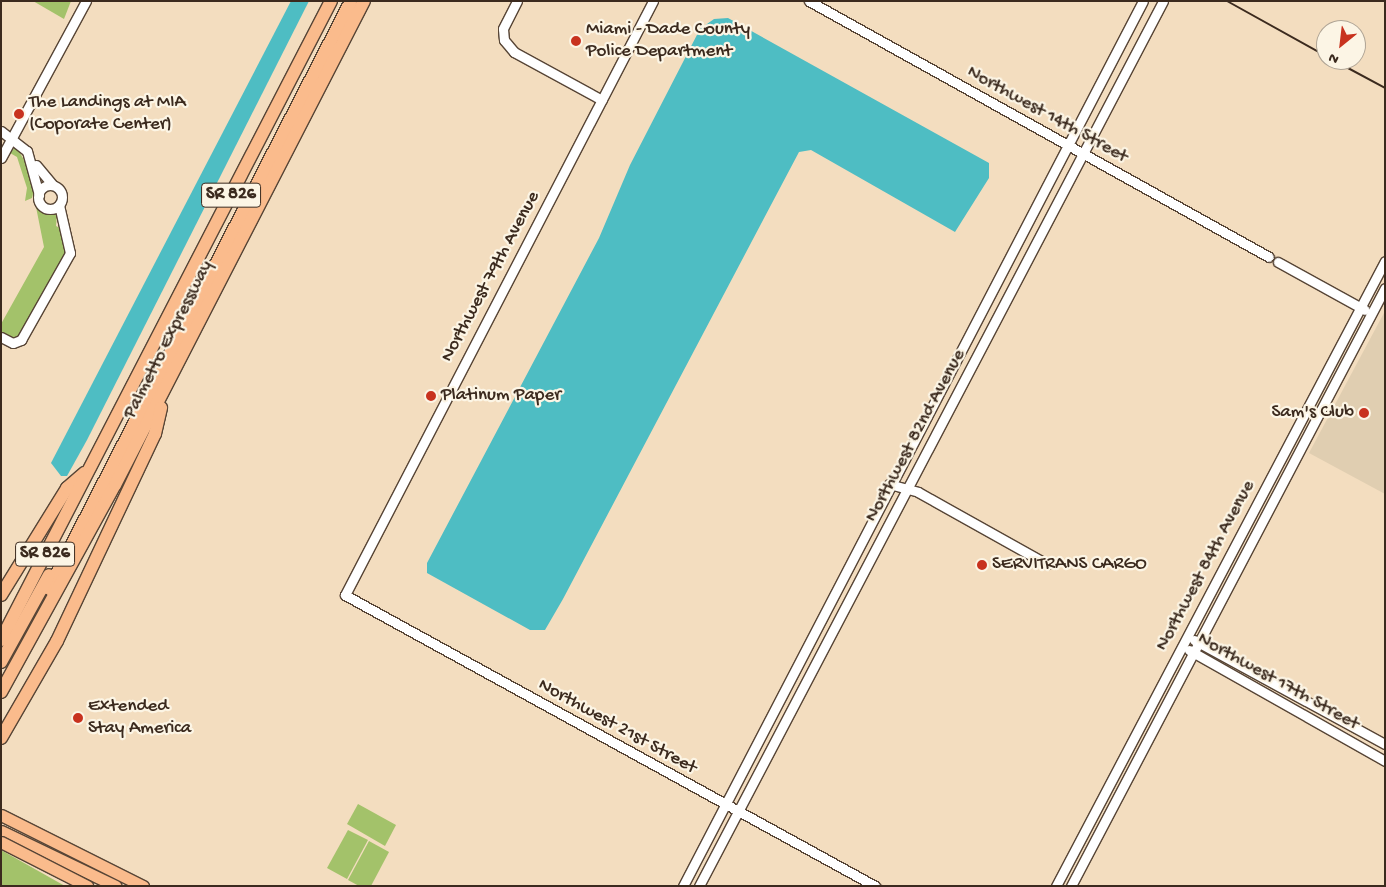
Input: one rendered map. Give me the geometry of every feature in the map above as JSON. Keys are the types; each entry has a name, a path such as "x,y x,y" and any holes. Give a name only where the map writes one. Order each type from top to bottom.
{"highway":[{"name":"Palmetto Expressway","path":"1,640 331,1"},
{"path":"1,662 344,1"},
{"path":"1,676 352,1"},
{"name":"Palmetto Expressway","path":"1,692 164,391 364,1"},
{"path":"1,738 57,641 120,510 155,434 164,391"},
{"path":"1,595 67,488 89,468"}],"main road":[{"path":"1,815 143,886"},
{"path":"1,830 116,886"},
{"path":"1,843 76,886"},
{"path":"1,843 87,886"},
{"path":"48,870 99,886"}],"street":[{"path":"1,158 86,1"},
{"path":"517,1 503,29 504,40 514,52 602,100"},
{"name":"Northwest 79th Avenue","path":"345,595 653,1"},
{"name":"Northwest 14th Street","path":"809,1 1269,257"},
{"name":"Northwest 82nd Avenue","path":"683,886 889,484 1143,1"},
{"name":"Northwest 82nd Avenue","path":"699,886 1163,1"},
{"path":"1,131 12,137 61,193 59,205 70,253 21,340 13,343 1,337"},
{"path":"30,157 39,195 44,207 59,205"},
{"path":"39,195 44,187 53,186"},
{"name":"Northwest 84th Avenue","path":"1056,886 1385,261"},
{"path":"1278,262 1372,313"},
{"name":"Northwest 84th Avenue","path":"1071,886 1385,288"},
{"path":"1321,383 1332,389"},
{"path":"889,484 906,489 1047,564"},
{"name":"Northwest 21st Street","path":"345,595 875,886"},
{"name":"Northwest 17th Street","path":"1188,635 1198,643 1385,744"},
{"name":"Northwest 17th Street","path":"1182,647 1385,760"}],"shaded area":[{"path":"1385,311 1385,494 1309,453"}],"green space":[{"path":"33,1 71,1 64,19"},
{"path":"16,146 36,181 32,198 25,201 27,188 17,157 10,153"},
{"path":"36,207 57,214 56,226 62,229 67,251 17,338 11,338 1,333 1,324 44,247"},
{"path":"358,804 396,825 385,846 347,824"},
{"path":"348,830 368,840 347,879 327,868"},
{"path":"369,841 389,852 371,886 359,886 348,880"},
{"path":"1,850 65,886 1,886"}],"water":[{"path":"291,1 309,1 87,440 67,476 61,476 51,463"},
{"path":"728,18 989,163 989,178 955,232 811,150 799,152 563,599 545,630 530,630 427,573 427,563 599,238 630,165 700,29 714,19"}],"railway":[{"path":"1227,1 1316,50"},
{"path":"1352,70 1385,88"}],"place":[{"name":"Miami - Dade County Police Department","path":"576,41"},
{"name":"The Landings at MIA (Coporate Center)","path":"19,114"},
{"name":"Platinum Paper","path":"431,396"},
{"name":"Sam's Club","path":"1364,413"},
{"name":"SERVITRANS CARGO","path":"982,565"},
{"name":"Extended Stay America","path":"78,718"}]}
